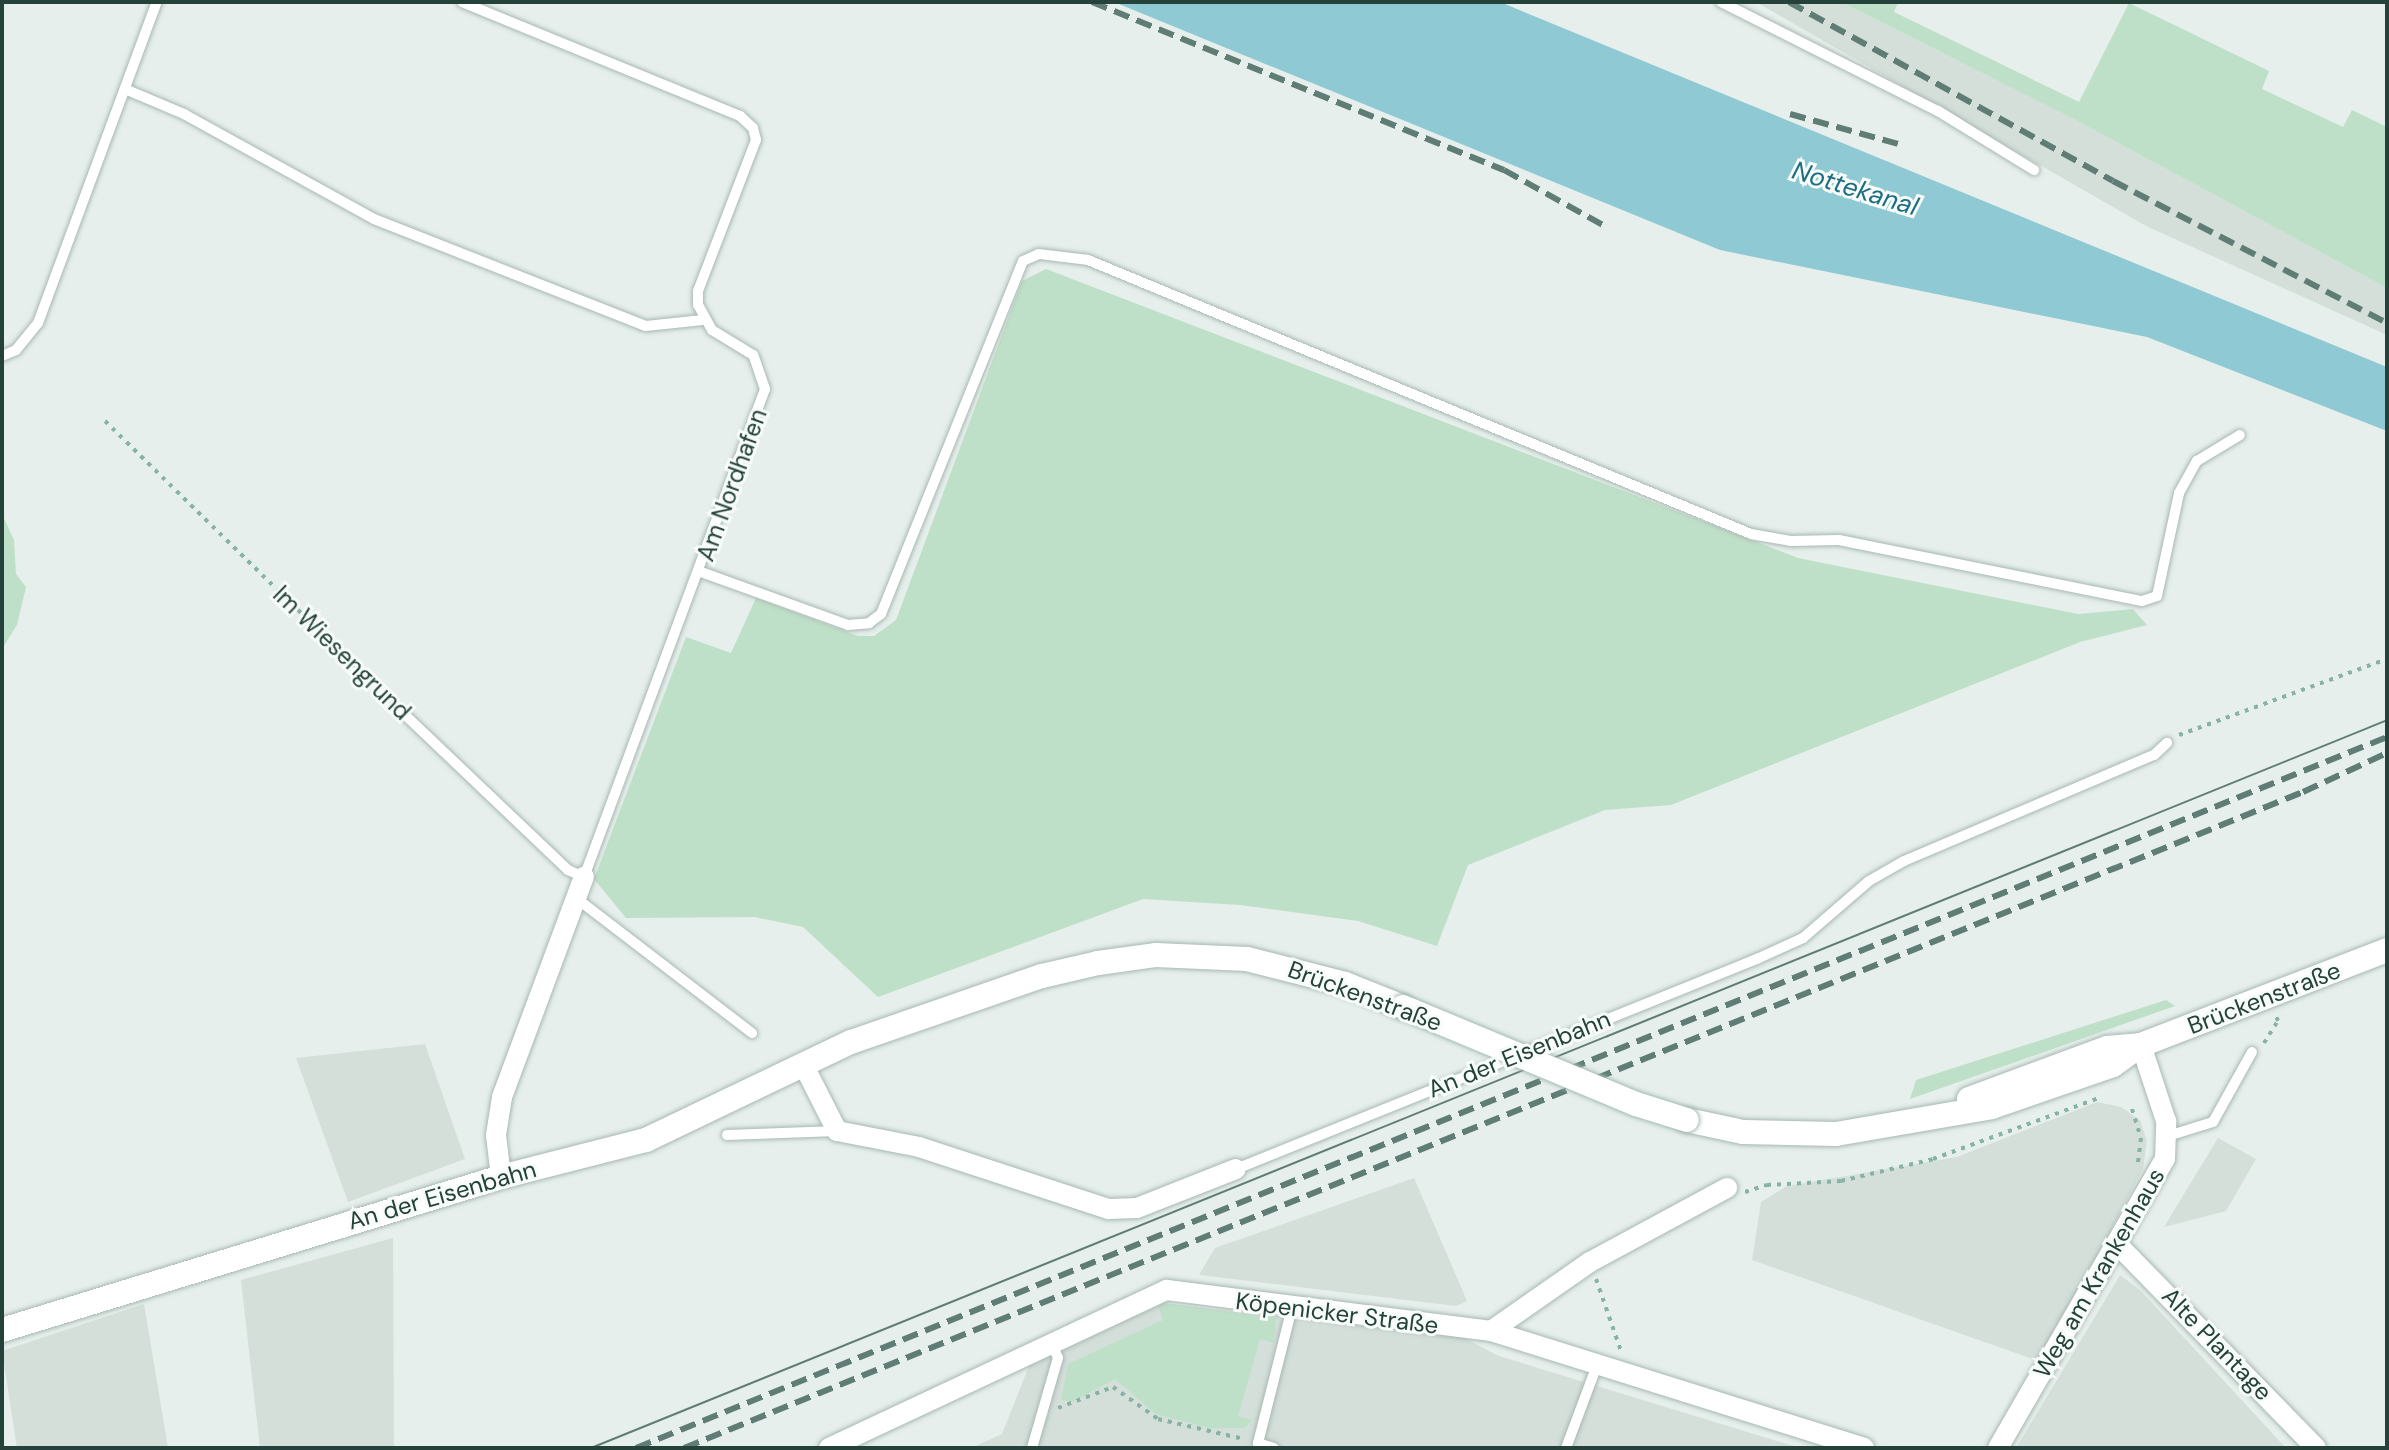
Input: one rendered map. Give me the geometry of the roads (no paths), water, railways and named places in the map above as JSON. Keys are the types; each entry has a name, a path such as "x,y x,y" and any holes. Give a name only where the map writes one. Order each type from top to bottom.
{"main road":[{"name":"Brückenstraße","path":"803,1064 903,1023 1042,976 1156,955 1210,955 1283,966 1403,1007 1636,1104 1687,1120 1791,1135 1836,1134 1925,1119 2042,1091 2113,1065 2141,1045 2387,950"},
{"name":"An der Eisenbahn","path":"2,1330 501,1177 646,1140 803,1064"}],"street":[{"name":"Am Nordhafen","path":"501,1177 496,1135 502,1097 584,877"},
{"name":"Weg am Krankenhaus","path":"1998,1448 2158,1176 2168,1136 2141,1045"},
{"path":"803,1064 837,1131"},
{"name":"An der Eisenbahn","path":"837,1131 932,1150 1109,1209 1137,1208 1236,1169"},
{"path":"1491,1331 1590,1262 1727,1188"},
{"name":"Alte Plantage","path":"2117,1244 2316,1448"},
{"name":"Köpenicker Straße","path":"829,1448 1053,1346 1146,1295 1167,1290 1491,1331 1864,1448"}],"lane":[{"path":"2,356 16,350 38,323 157,2"},
{"path":"125,89 184,114 374,219 646,326 703,320 698,291 756,140 753,128 740,116 462,2"},
{"path":"1721,2 1938,111 2034,170"},
{"path":"701,572 848,625 869,623 881,614 1023,261 1039,254 1088,260 1305,354 1751,534 1790,541 1839,540 2142,601 2157,596 2179,493 2197,461 2240,435"},
{"name":"Am Nordhafen","path":"584,877 701,572 765,389 753,355 703,320"},
{"name":"Im Wiesengrund","path":"403,713 568,870 584,877"},
{"name":"An der Eisenbahn","path":"1236,1169 1803,938 1869,881 1904,861 2154,755 2167,743"},
{"path":"576,898 752,1033"},
{"path":"2168,1136 2213,1122 2252,1052"},
{"name":"An der Eisenbahn","path":"727,1135 837,1131"},
{"path":"1274,1448 1258,1443 1292,1308"},
{"path":"1032,1448 1058,1358 1053,1346"},
{"path":"1566,1448 1597,1365"}],"water":[{"name":"Nottekanal","path":"1114,2 1500,2 2387,367 2387,431 2147,337 1720,250"}],"tram line":[{"path":"591,1448 2387,720"}],"railway":[{"path":"1092,2 1504,170 1608,228"},
{"path":"1789,2 2113,181 2387,323"},
{"path":"1790,114 1898,144"},
{"path":"636,1448 2387,737"},
{"path":"684,1448 2303,792 2387,753"}]}
